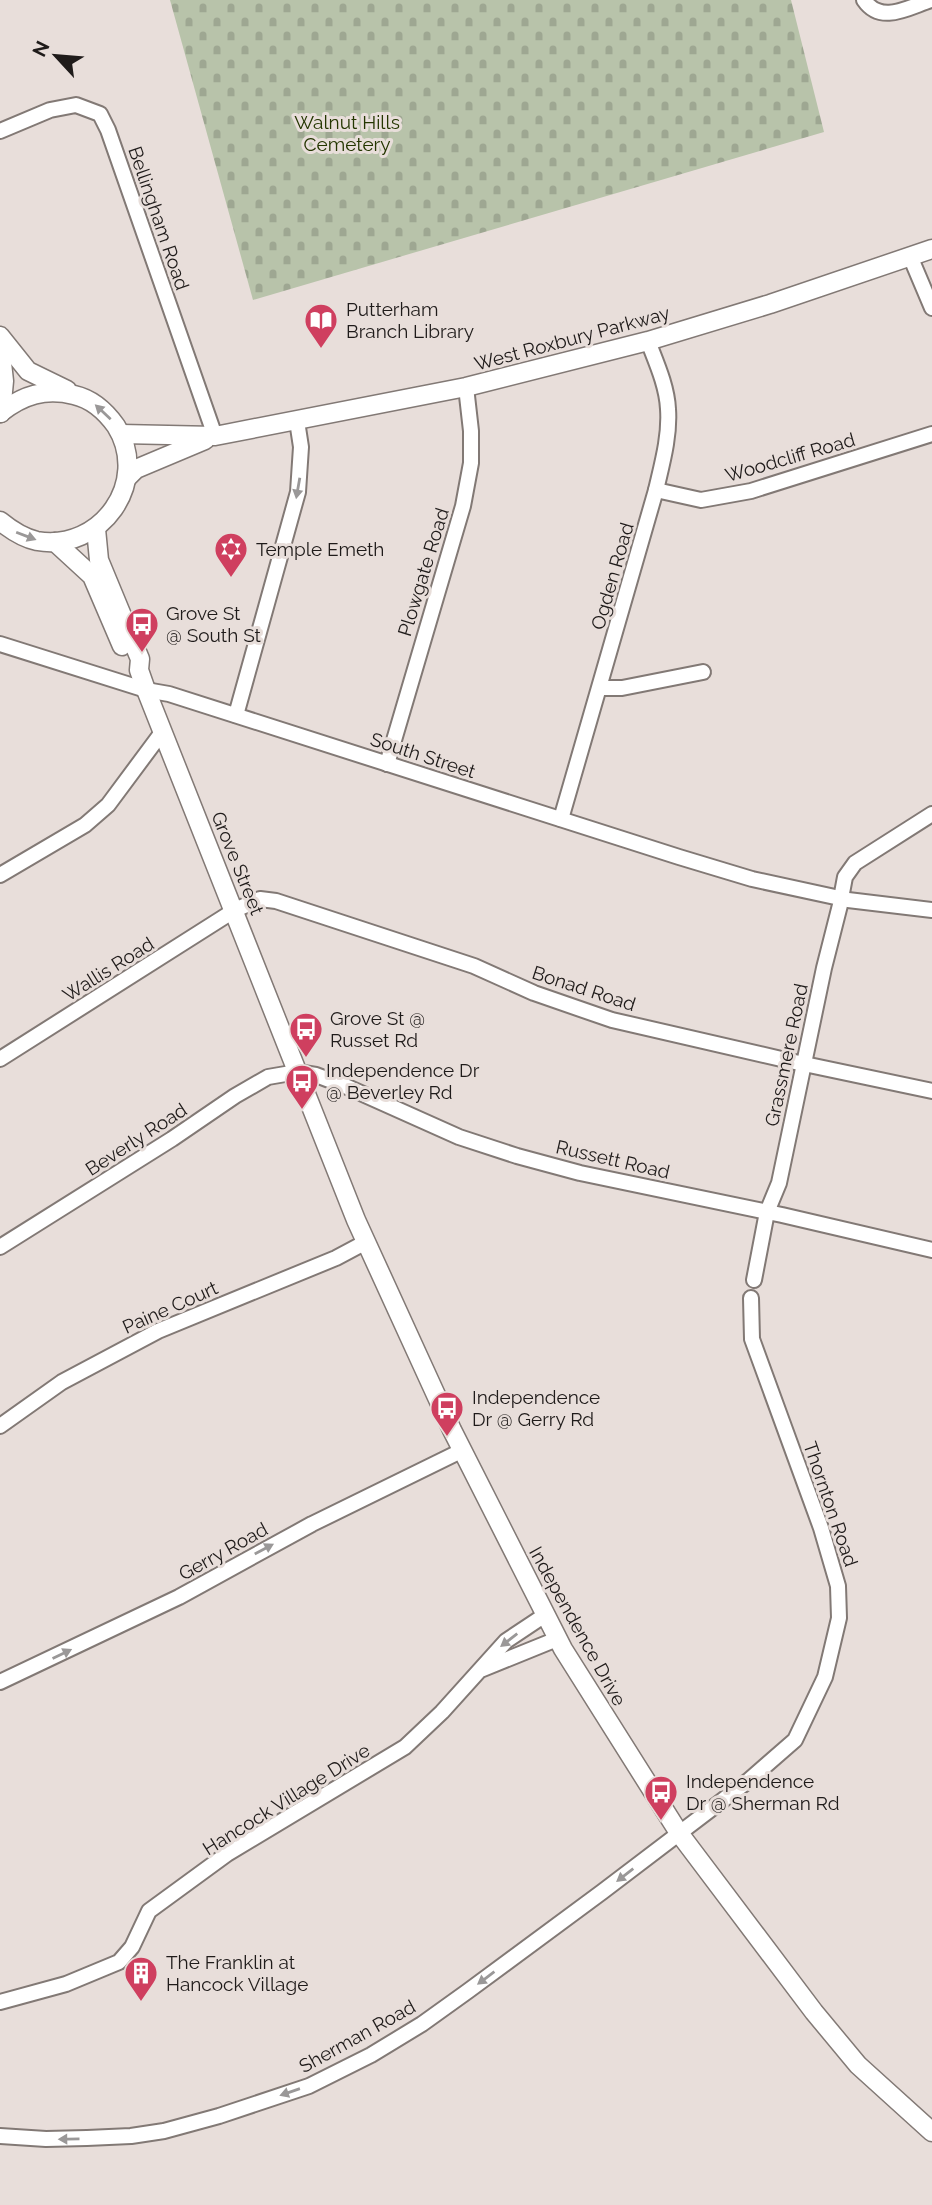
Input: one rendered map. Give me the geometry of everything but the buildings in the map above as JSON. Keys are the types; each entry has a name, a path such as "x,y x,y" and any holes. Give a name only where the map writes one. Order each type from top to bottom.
{"main road":[{"name":"West Roxbury Parkway","path":"121,435 215,436 466,387 648,341 770,304 932,249"},
{"path":"0,336 27,371 97,405 111,418 126,448 127,478 121,498 111,515 96,529 83,536 55,542 35,540 16,533 0,521"},
{"path":"0,345 4,381 0,413"},
{"path":"0,413 19,400 38,393 59,391 79,396"},
{"name":"West Roxbury Parkway","path":"127,478 136,469 215,436"},
{"name":"Grove Street","path":"96,529 99,560 140,659 139,670 146,690 235,909 297,1072"},
{"name":"Grove Street","path":"55,542 92,576 129,663 139,670"},
{"name":"Independence Drive","path":"297,1072 366,1242 463,1450 557,1639 679,1833 814,2012 858,2065 932,2132"}],"street":[{"path":"864,0 869,7 879,12 897,13 930,0"},
{"name":"Bellingham Road","path":"0,131 50,110 76,105 100,114 113,143 215,436"},
{"path":"910,257 932,308"},
{"name":"Ogden Road","path":"561,819 656,490 667,435 668,407 661,374 648,341"},
{"name":"Plowgate Road","path":"387,764 463,506 471,463 471,431 466,387"},
{"path":"236,715 298,492 302,447 297,421"},
{"name":"Woodcliff Road","path":"656,490 701,500 751,491 932,434"},
{"name":"South Street","path":"0,644 146,690 169,694 752,879 841,899 932,910"},
{"path":"601,688 622,688 703,672"},
{"path":"4,867 85,825 108,805 163,731"},
{"name":"Grassmere Road","path":"767,1212 779,1183 845,877 855,863 932,814"},
{"name":"Bonad Road","path":"235,909 260,899 276,901 474,966 534,993 612,1020 932,1091"},
{"name":"Wallis Road","path":"0,1059 235,909"},
{"name":"Russett Road","path":"297,1072 316,1075 345,1086 458,1137 517,1156 580,1173 932,1250"},
{"name":"Beverly Road","path":"0,1247 162,1146 235,1096 268,1077 297,1072"},
{"path":"754,1280 767,1212"},
{"name":"Paine Court","path":"0,1426 62,1382 158,1331 336,1258 366,1242"},
{"name":"Thornton Road","path":"679,1833 748,1782 795,1740 825,1677 839,1618 838,1587 821,1528 752,1339 751,1297"},
{"name":"Gerry Road","path":"0,1682 179,1597 312,1524 463,1450"},
{"name":"Hancock Village Drive","path":"0,2002 66,1983 119,1962 132,1947 149,1911 227,1854 405,1747 442,1712 506,1640 545,1615"},
{"name":"Hancock Village Drive","path":"479,1671 557,1639"},
{"name":"Sherman Road","path":"0,2136 87,2138 164,2131 309,2086 371,2055 422,2024 679,1833"}],"green space":[{"name":"Walnut Hills Cemetery","path":"170,0 791,0 824,132 253,300"}],"place":[{"name":"Putterham Branch Library","path":"321,350"},
{"name":"Temple Emeth","path":"231,579"},
{"name":"Grove St @ South St","path":"142,654"},
{"name":"Grove St @ Russet Rd","path":"306,1059"},
{"name":"Independence Dr @ Beverley Rd","path":"302,1111"},
{"name":"Independence Dr @ Gerry Rd","path":"447,1438"},
{"name":"Independence Dr @ Sherman Rd","path":"661,1822"},
{"name":"The Franklin at Hancock Village","path":"141,2003"}]}
